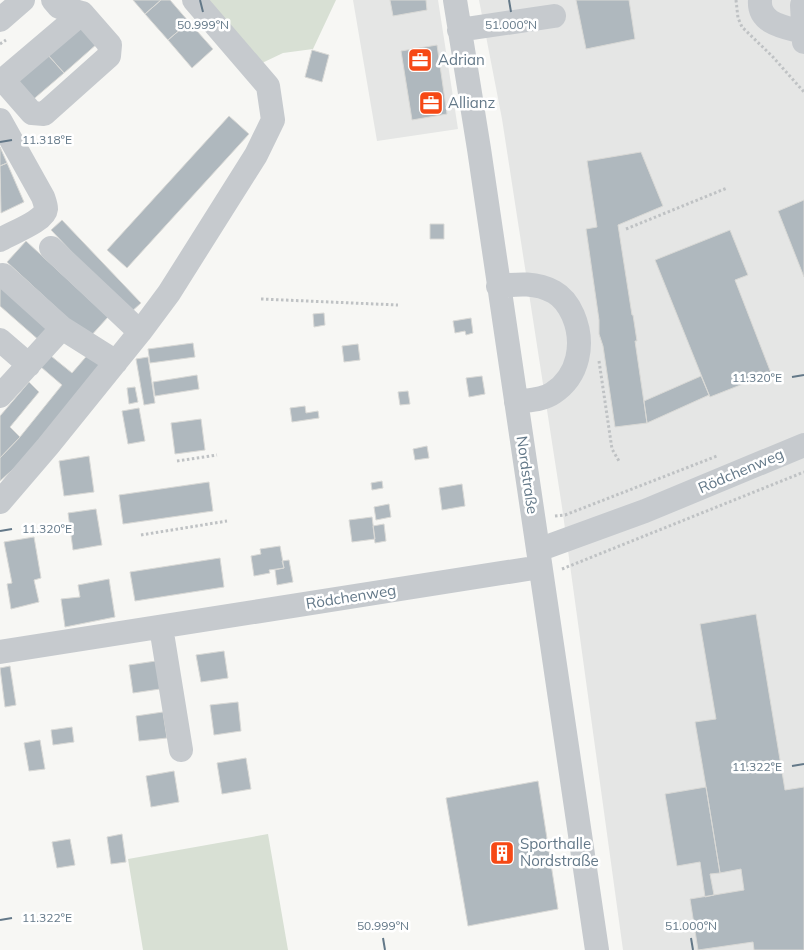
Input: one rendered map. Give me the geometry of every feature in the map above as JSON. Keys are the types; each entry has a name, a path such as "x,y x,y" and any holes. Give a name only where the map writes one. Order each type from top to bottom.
{"street":[{"path":"0,20 23,0"},
{"path":"53,0 59,7 82,13 110,45 109,56 44,114 32,112 3,80 82,13"},
{"path":"0,502 116,362 169,293 256,155 273,120 268,86 194,0"},
{"name":"Nordstraße","path":"455,0 516,402 547,562 597,950"},
{"path":"760,0 762,12 770,22 803,37 802,5 804,1"},
{"path":"459,30 554,16"},
{"path":"0,120 43,197 46,209 42,217 34,223 0,240"},
{"path":"51,248 140,332"},
{"path":"3,275 62,328 116,362"},
{"path":"498,286 534,284 556,293 571,310 577,324 579,337 576,362 565,383 551,394 516,402"},
{"path":"0,396 62,328"},
{"path":"0,340 29,365"},
{"name":"Rödchenweg","path":"0,652 547,562 645,511 804,445"},
{"path":"161,627 181,750"}],"path":[{"path":"736,0 738,18 742,27 772,56 804,92"},
{"path":"626,229 727,188"},
{"path":"261,299 398,305"},
{"path":"598,354 612,449 618,461"},
{"path":"555,516 566,515 723,454"},
{"path":"177,462 217,455"},
{"path":"547,562 804,472"},
{"path":"141,535 227,521"}],"shaded area":[{"path":"207,0 336,0 313,49 283,53 262,63"},
{"path":"353,0 438,0 458,129 377,141"},
{"path":"479,0 804,0 804,950 623,950 562,507 502,119"},
{"path":"268,834 288,950 143,950 128,859"}],"building":[{"path":"133,0 161,0 145,14"},
{"path":"161,0 170,0 189,22 168,40 145,14"},
{"path":"390,0 426,0 427,10 393,16"},
{"path":"576,0 629,0 635,39 586,49"},
{"path":"189,22 213,49 192,68 168,40"},
{"path":"83,25 98,43 64,73 48,55"},
{"path":"437,45 447,114 412,120 401,51"},
{"path":"312,50 329,55 322,82 305,77"},
{"path":"48,55 64,73 29,103 14,85"},
{"path":"229,116 249,134 127,268 107,250"},
{"path":"0,147 7,163 0,166"},
{"path":"641,152 663,206 618,225 637,341 635,341 647,423 615,427 603,346 599,334 599,320 586,229 597,227 587,161"},
{"path":"7,163 24,202 1,213 0,166"},
{"path":"804,200 804,277 778,211"},
{"path":"62,220 141,303 130,313 51,230"},
{"path":"430,224 444,224 444,239 430,239"},
{"path":"730,230 748,275 735,280 771,373 710,397 655,260"},
{"path":"26,241 108,317 89,338 7,262"},
{"path":"0,286 51,331 41,342 0,306"},
{"path":"324,313 325,325 314,327 313,314"},
{"path":"471,318 473,333 466,335 465,331 455,333 453,321"},
{"path":"193,343 195,357 150,363 148,349"},
{"path":"358,344 360,360 344,362 342,346"},
{"path":"91,351 103,360 42,443 0,481 0,458 20,437 62,385 41,367 51,356 72,373"},
{"path":"148,357 155,403 144,405 136,359"},
{"path":"197,375 199,389 155,396 153,382"},
{"path":"482,376 485,394 469,397 466,378"},
{"path":"701,376 709,395 647,423 644,401"},
{"path":"29,382 39,392 10,427 20,437 0,458 0,416"},
{"path":"135,387 138,402 129,404 127,388"},
{"path":"408,391 410,404 400,405 398,392"},
{"path":"305,406 306,413 318,411 319,418 292,422 290,408"},
{"path":"139,408 145,441 128,444 122,411"},
{"path":"201,419 205,450 175,454 171,423"},
{"path":"427,446 429,458 415,460 413,449"},
{"path":"89,456 94,492 64,496 59,461"},
{"path":"382,481 383,488 372,490 371,483"},
{"path":"209,482 213,511 123,524 119,495"},
{"path":"462,484 465,506 442,510 439,488"},
{"path":"389,504 391,517 376,520 374,507"},
{"path":"96,509 102,545 73,550 68,513"},
{"path":"372,517 375,539 352,542 349,520"},
{"path":"384,524 386,541 375,543 373,526"},
{"path":"34,537 41,578 34,580 39,602 11,609 7,584 12,583 4,542"},
{"path":"280,546 284,568 269,570 270,573 254,576 251,556 261,554 260,549"},
{"path":"220,558 224,587 135,601 130,572"},
{"path":"289,560 293,582 277,585 275,570 284,568 282,561"},
{"path":"109,579 115,617 65,627 61,599 80,597 78,585"},
{"path":"756,614 785,790 804,787 804,950 754,950 753,942 698,950 690,899 744,890 741,869 720,873 695,722 716,719 700,624"},
{"path":"224,651 228,678 201,682 196,655"},
{"path":"156,661 160,689 133,693 129,665"},
{"path":"10,666 16,705 5,707 0,668"},
{"path":"238,702 241,731 214,735 210,705"},
{"path":"163,712 167,738 139,741 136,716"},
{"path":"72,727 74,742 53,745 51,730"},
{"path":"40,740 45,769 29,771 24,743"},
{"path":"246,758 251,789 222,794 217,763"},
{"path":"174,771 179,802 151,807 146,776"},
{"name":"Sporthalle Nordstraße","path":"538,781 558,909 468,926 446,798"},
{"path":"706,787 720,873 710,874 714,895 705,897 700,862 677,866 665,794"},
{"path":"122,834 126,862 111,864 107,837"},
{"path":"70,839 75,865 57,868 52,842"}],"place":[{"name":"Adrian","path":"420,60"},
{"name":"Allianz","path":"431,103"},
{"name":"Sporthalle Nordstraße","path":"502,853"}]}
